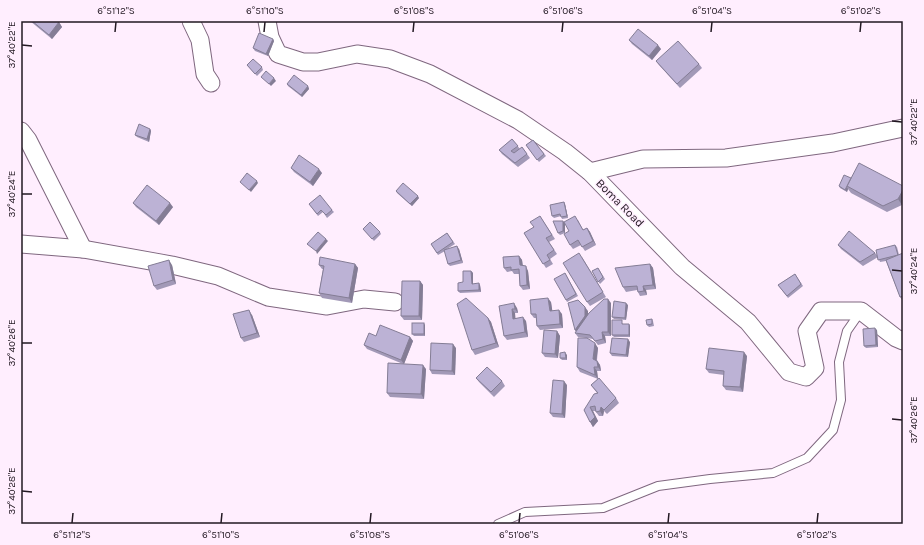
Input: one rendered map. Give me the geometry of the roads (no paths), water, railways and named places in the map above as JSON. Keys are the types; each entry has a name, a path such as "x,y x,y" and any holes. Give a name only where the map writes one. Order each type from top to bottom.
{"street":[{"path":"191,21 200,40 206,74 211,83"},
{"name":"Boma Road","path":"267,21 270,38 278,54 303,62 318,62 357,54 390,59 430,74 518,120 565,152 590,172 682,266 748,322 789,372 806,377 815,368 807,330 821,311 861,311"},
{"path":"590,172 643,159 726,158 833,143 903,128"},
{"path":"21,131 28,140 83,249"},
{"path":"21,244 83,249 131,256 218,276 268,297 327,306 364,299 395,302"},
{"path":"861,311 896,338 903,341"}],"lane":[{"path":"498,524 525,512 603,508 658,486 773,473 807,458 833,430 842,400 839,362 848,331 861,311"}]}
